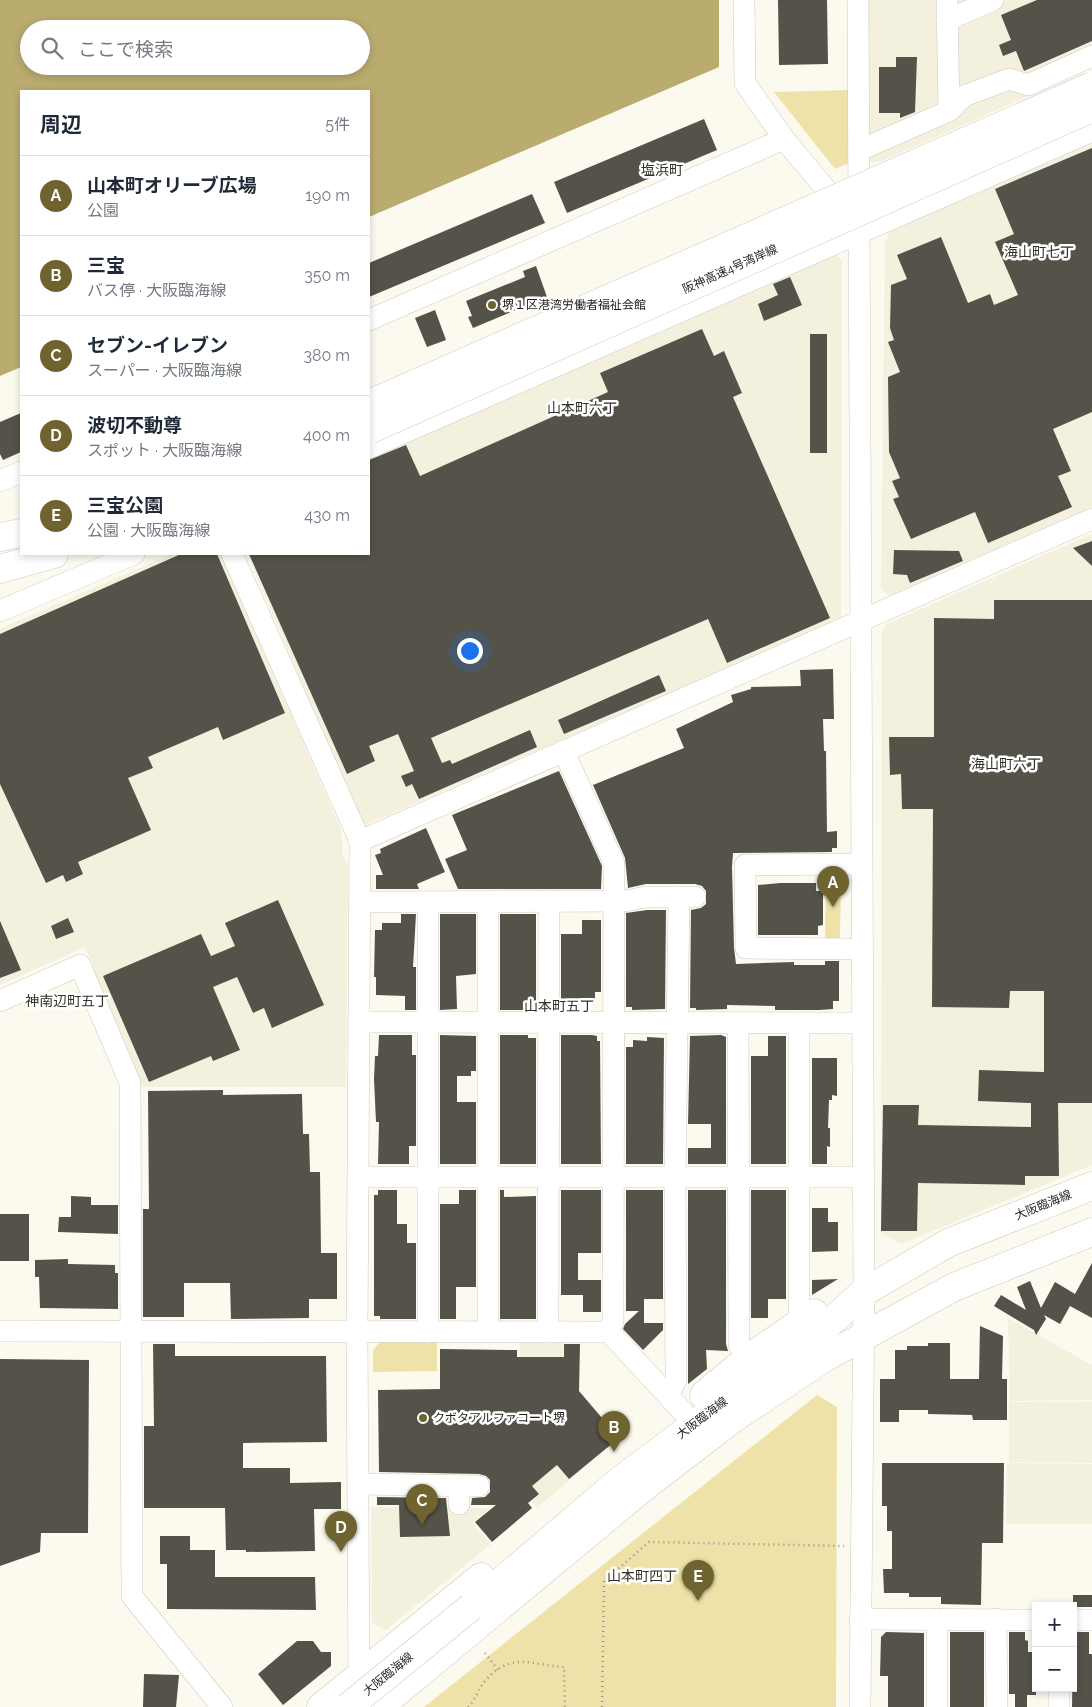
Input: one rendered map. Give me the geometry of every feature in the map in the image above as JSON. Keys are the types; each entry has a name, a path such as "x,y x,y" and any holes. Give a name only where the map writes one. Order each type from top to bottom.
{"main road":[{"name":"阪神高速4号湾岸線","path":"370,404 1092,86"},
{"name":"阪神高速4号湾岸線","path":"370,430 1092,108"},
{"path":"0,537 20,533"},
{"path":"0,569 50,555"},
{"name":"大阪臨海線","path":"378,1707 623,1478 824,1328 864,1292 948,1243 1092,1186"},
{"name":"大阪臨海線","path":"348,1707 477,1614 734,1418 800,1374 863,1336 954,1287 1092,1232"},
{"path":"321,1707 676,1403 746,1360 824,1307 864,1292"},
{"path":"404,1707 800,1374"}],"street":[{"path":"744,0 745,83 784,139 861,231"},
{"path":"858,0 861,231 861,1024 864,1292 860,1707"},
{"path":"949,111 947,10 993,0"},
{"path":"860,150 949,111 964,96 1009,79 1028,85 1092,56"},
{"path":"370,448 1092,131"},
{"path":"370,320 784,139"},
{"path":"0,481 20,472"},
{"path":"360,841 1092,519"},
{"path":"0,611 132,555"},
{"path":"232,555 360,841 357,1332 360,1484 360,1674 357,1707"},
{"path":"564,752 614,863 612,1022 613,1322 609,1332"},
{"path":"861,864 745,865 745,884 746,948 862,949"},
{"path":"360,902 549,902 687,897 677,1023 676,1403"},
{"path":"428,902 428,1332"},
{"path":"488,902 488,1332"},
{"path":"548,1332 549,902"},
{"path":"0,1001 80,965 130,1083 132,1596 222,1707"},
{"path":"360,1022 548,1021 861,1024"},
{"path":"738,1023 739,1344 746,1360"},
{"path":"799,1023 799,1307 802,1321"},
{"path":"359,1176 863,1177"},
{"path":"0,1331 609,1332 676,1403"},
{"path":"360,1484 466,1492"},
{"path":"860,1619 1032,1620"},
{"path":"937,1619 937,1707"},
{"path":"996,1620 997,1707"},
{"path":"1077,1620 1092,1620"},
{"path":"1059,1692 1059,1707"}],"path":[{"path":"602,1707 604,1581 648,1542 844,1546"},
{"path":"485,1653 498,1670"},
{"path":"468,1707 476,1700 482,1686 498,1670 516,1661 527,1660 549,1666 564,1666 565,1707"}],"shaded area":[{"path":"0,0 719,0 719,67 370,217 370,90 20,90 20,367 0,376"},
{"path":"851,0 1092,0 1092,68 880,162 851,162"},
{"path":"850,90 851,162 835,169 774,92"},
{"path":"1092,142 1092,507 890,596 881,589 885,243 890,230"},
{"path":"834,253 842,260 841,619 363,826 247,555 370,555 370,455"},
{"path":"1092,534 1092,1165 901,1244 881,1233 882,632 887,624"},
{"path":"169,555 221,555 341,829 343,857 348,864 346,1087 137,1087 92,980 95,970 85,947 0,985 0,629"},
{"path":"826,874 841,874 840,940 825,940"},
{"path":"1008,1318 1092,1365 1092,1400 1010,1401"},
{"path":"437,1341 437,1371 373,1372 373,1350 380,1342"},
{"path":"563,1341 563,1413 548,1425 583,1469 537,1508 499,1466 521,1446 520,1342"},
{"path":"817,1395 837,1407 836,1707 424,1707"},
{"path":"1009,1402 1092,1402 1092,1463 1009,1462"},
{"path":"1007,1463 1092,1464 1092,1524 1006,1524"},
{"path":"371,1507 490,1508 472,1523 491,1544 386,1630 372,1623"}],"building":[{"path":"778,0 827,0 828,64 779,65"},
{"path":"1037,0 1092,0 1092,41 1024,71 1016,51 1003,56 999,45 1011,40 1001,15"},
{"path":"896,57 917,57 915,112 900,118 900,113 879,113 879,67 896,67"},
{"path":"704,119 717,150 567,213 554,182"},
{"path":"1092,148 1092,412 1053,429 1071,471 1058,476 1072,507 988,543 975,512 911,539 893,499 899,497 892,481 900,478 889,452 888,377 900,372 888,342 894,340 890,328 891,285 907,279 897,255 941,237 968,303 990,294 994,305 1018,295 995,242 1014,234 995,189"},
{"path":"532,194 545,223 370,297 370,263"},
{"path":"536,266 547,297 473,328 468,317 472,316 466,301 525,277 523,271"},
{"path":"790,277 802,305 764,321 758,304 778,295 773,284"},
{"path":"435,310 446,340 427,347 415,318"},
{"path":"702,329 714,356 724,351 742,393 733,397 830,618 727,663 708,619 431,738 442,763 450,760 452,764 530,730 537,747 419,799 412,784 406,787 401,776 414,771 398,734 369,746 375,761 347,774 249,555 370,555 370,460 406,445 420,476 608,392 600,373"},
{"path":"810,334 827,334 827,453 810,453"},
{"path":"20,413 20,452 3,460 0,454 0,422"},
{"path":"1092,541 1092,566 1073,548"},
{"path":"894,550 959,551 963,561 910,583 907,575 893,574"},
{"path":"179,555 217,555 285,713 223,740 218,727 148,757 153,768 128,778 151,830 78,862 83,874 66,882 63,875 46,883 0,784 0,634"},
{"path":"994,600 1092,600 1092,1103 1058,1103 1059,1176 1025,1176 1025,1185 918,1183 917,1231 881,1231 883,1105 919,1105 918,1125 1031,1127 1031,1103 978,1101 979,1070 1044,1072 1044,991 1010,991 1009,1008 932,1007 933,809 902,809 901,774 890,775 889,737 934,737 934,618 994,619"},
{"path":"833,669 834,719 823,719 824,751 826,751 827,832 837,831 837,848 832,848 832,852 733,853 732,867 736,964 794,962 794,965 825,965 825,961 839,961 839,1001 833,1001 833,1009 819,1010 775,1010 775,1006 727,1005 727,1009 696,1010 696,1008 690,1008 691,910 701,908 706,904 706,891 702,886 695,884 646,884 628,888 625,858 593,785 684,748 676,729 733,702 731,695 751,689 751,687 801,686 800,670"},
{"path":"659,675 666,691 564,734 558,720"},
{"path":"559,771 602,866 601,889 458,889 445,859 467,850 452,815"},
{"path":"426,828 445,872 417,884 419,889 376,889 376,875 383,875 375,855 381,853 380,849"},
{"path":"816,883 816,891 823,891 823,925 818,926 818,935 758,935 758,885"},
{"path":"278,900 324,1005 272,1028 264,1008 253,1013 237,977 213,987 240,1050 213,1061 211,1056 149,1082 103,976 201,934 211,956 235,946 225,923"},
{"path":"666,910 665,1009 632,1010 632,1007 626,1007 626,913"},
{"path":"401,914 416,914 413,967 416,967 416,1010 405,1010 405,996 376,995 376,977 374,977 375,930 382,930 382,923 401,923"},
{"path":"440,914 476,914 476,974 456,976 457,1009 440,1010"},
{"path":"500,914 536,914 536,1010 500,1010"},
{"path":"68,918 74,932 56,939 51,926"},
{"path":"582,920 601,920 601,992 595,992 595,999 579,999 579,1010 561,1010 561,934 582,934"},
{"path":"0,921 21,970 0,978"},
{"path":"379,1035 412,1035 412,1055 416,1055 416,1146 409,1146 409,1164 378,1164 379,1122 376,1122 374,1079 375,1056 378,1056"},
{"path":"440,1035 476,1036 476,1071 471,1071 471,1076 457,1076 457,1102 476,1102 476,1164 440,1164"},
{"path":"500,1035 528,1035 528,1038 536,1038 536,1164 500,1164"},
{"path":"561,1035 592,1035 597,1036 597,1041 600,1041 601,1164 561,1164"},
{"path":"721,1035 726,1037 726,1164 688,1164 688,1148 711,1148 711,1124 688,1124 690,1036"},
{"path":"768,1036 786,1036 786,1164 751,1164 751,1056 768,1056"},
{"path":"647,1037 664,1038 663,1164 626,1164 626,1047 633,1047 633,1040 647,1041"},
{"path":"812,1058 837,1058 837,1096 832,1095 832,1100 829,1100 828,1128 830,1128 830,1147 827,1146 827,1164 812,1164"},
{"path":"223,1090 223,1095 302,1094 303,1134 309,1134 310,1172 320,1172 321,1253 337,1253 337,1299 309,1299 309,1318 231,1319 230,1283 184,1283 184,1317 143,1317 143,1209 149,1209 148,1091"},
{"path":"378,1190 397,1190 397,1224 407,1224 407,1243 416,1243 416,1319 380,1319 380,1316 374,1316 374,1195 378,1195"},
{"path":"459,1190 476,1190 476,1287 456,1287 456,1319 440,1319 440,1204 459,1204"},
{"path":"500,1190 504,1190 504,1197 536,1196 536,1319 500,1319"},
{"path":"561,1190 601,1190 601,1253 578,1253 578,1280 601,1280 601,1312 583,1312 583,1295 561,1295"},
{"path":"626,1190 663,1190 663,1299 644,1299 644,1323 663,1323 663,1330 643,1350 623,1329 625,1324 639,1311 626,1311"},
{"path":"688,1190 726,1190 726,1344 728,1351 706,1350 707,1369 688,1384"},
{"path":"751,1190 786,1190 786,1299 768,1299 768,1318 751,1318"},
{"path":"71,1196 91,1197 91,1205 118,1205 118,1234 58,1232 59,1217 71,1217"},
{"path":"812,1208 828,1208 828,1222 838,1222 838,1251 812,1252"},
{"path":"0,1214 29,1214 29,1261 0,1261"},
{"path":"68,1259 68,1264 115,1265 115,1273 118,1273 118,1309 40,1308 39,1277 35,1277 35,1260"},
{"path":"1092,1263 1092,1318 1070,1306 1060,1324 1044,1315 1046,1319 1036,1335 1034,1330 994,1306 1001,1295 1026,1310 1017,1287 1030,1281 1041,1308 1055,1282 1075,1294"},
{"path":"838,1279 812,1295 812,1280"},
{"path":"980,1326 1003,1336 1002,1379 1007,1379 1007,1420 973,1420 972,1415 928,1414 928,1410 899,1410 899,1422 880,1422 880,1379 895,1379 895,1350 907,1350 907,1346 928,1346 928,1343 950,1343 950,1379 979,1379"},
{"path":"153,1344 175,1344 175,1356 326,1356 327,1442 243,1443 243,1468 290,1468 290,1483 341,1482 341,1509 314,1509 315,1551 246,1552 246,1550 226,1550 225,1508 144,1508 144,1426 154,1426"},
{"path":"564,1344 580,1344 579,1391 619,1438 569,1479 557,1465 532,1486 539,1494 528,1503 532,1508 492,1542 475,1522 496,1505 471,1505 472,1498 485,1497 490,1492 490,1480 486,1476 479,1474 379,1472 378,1390 440,1389 440,1349 517,1350 517,1357 564,1357"},
{"path":"0,1359 89,1360 88,1533 41,1533 40,1552 0,1566"},
{"path":"882,1463 1004,1463 1003,1543 982,1543 981,1605 941,1604 941,1597 909,1597 909,1593 884,1593 883,1569 892,1569 892,1531 887,1531 887,1506 882,1506"},
{"path":"377,1497 446,1498 450,1536 400,1537 399,1505 377,1505"},
{"path":"160,1536 190,1536 190,1550 215,1550 215,1577 315,1577 316,1610 167,1609 167,1564 160,1564"},
{"path":"1073,1595 1092,1595 1092,1607 1077,1607 1077,1602 1073,1602"},
{"path":"886,1632 924,1633 924,1707 888,1707 888,1676 880,1676 881,1637"},
{"path":"950,1632 984,1632 984,1707 950,1707"},
{"path":"1009,1632 1025,1632 1025,1640 1028,1641 1028,1652 1032,1652 1032,1692 1036,1692 1036,1695 1027,1695 1027,1707 1015,1707 1015,1694 1009,1694"},
{"path":"1077,1632 1089,1632 1089,1654 1092,1654 1092,1707 1072,1707 1072,1692 1077,1692"},
{"path":"297,1641 313,1641 321,1652 331,1652 331,1666 283,1705 258,1674"},
{"path":"144,1674 179,1675 176,1707 143,1707"}],"place":[{"name":"堺１区港湾労働者福祉会館","path":"492,305"},
{"name":"山本町オリーブ広場","path":"833,907"},
{"name":"クボタアルファコート堺","path":"423,1418"},
{"name":"三宝","path":"614,1452"},
{"name":"セブン-イレブン","path":"422,1525"},
{"name":"波切不動尊","path":"341,1552"},
{"name":"三宝公園","path":"698,1601"}],"district":[{"name":"塩浜町","path":"662,170"},
{"name":"海山町七丁","path":"1039,252"},
{"name":"山本町六丁","path":"582,408"},
{"name":"海山町六丁","path":"1006,764"},
{"name":"神南辺町五丁","path":"67,1001"},
{"name":"山本町五丁","path":"559,1006"},
{"name":"山本町四丁","path":"642,1576"}]}
